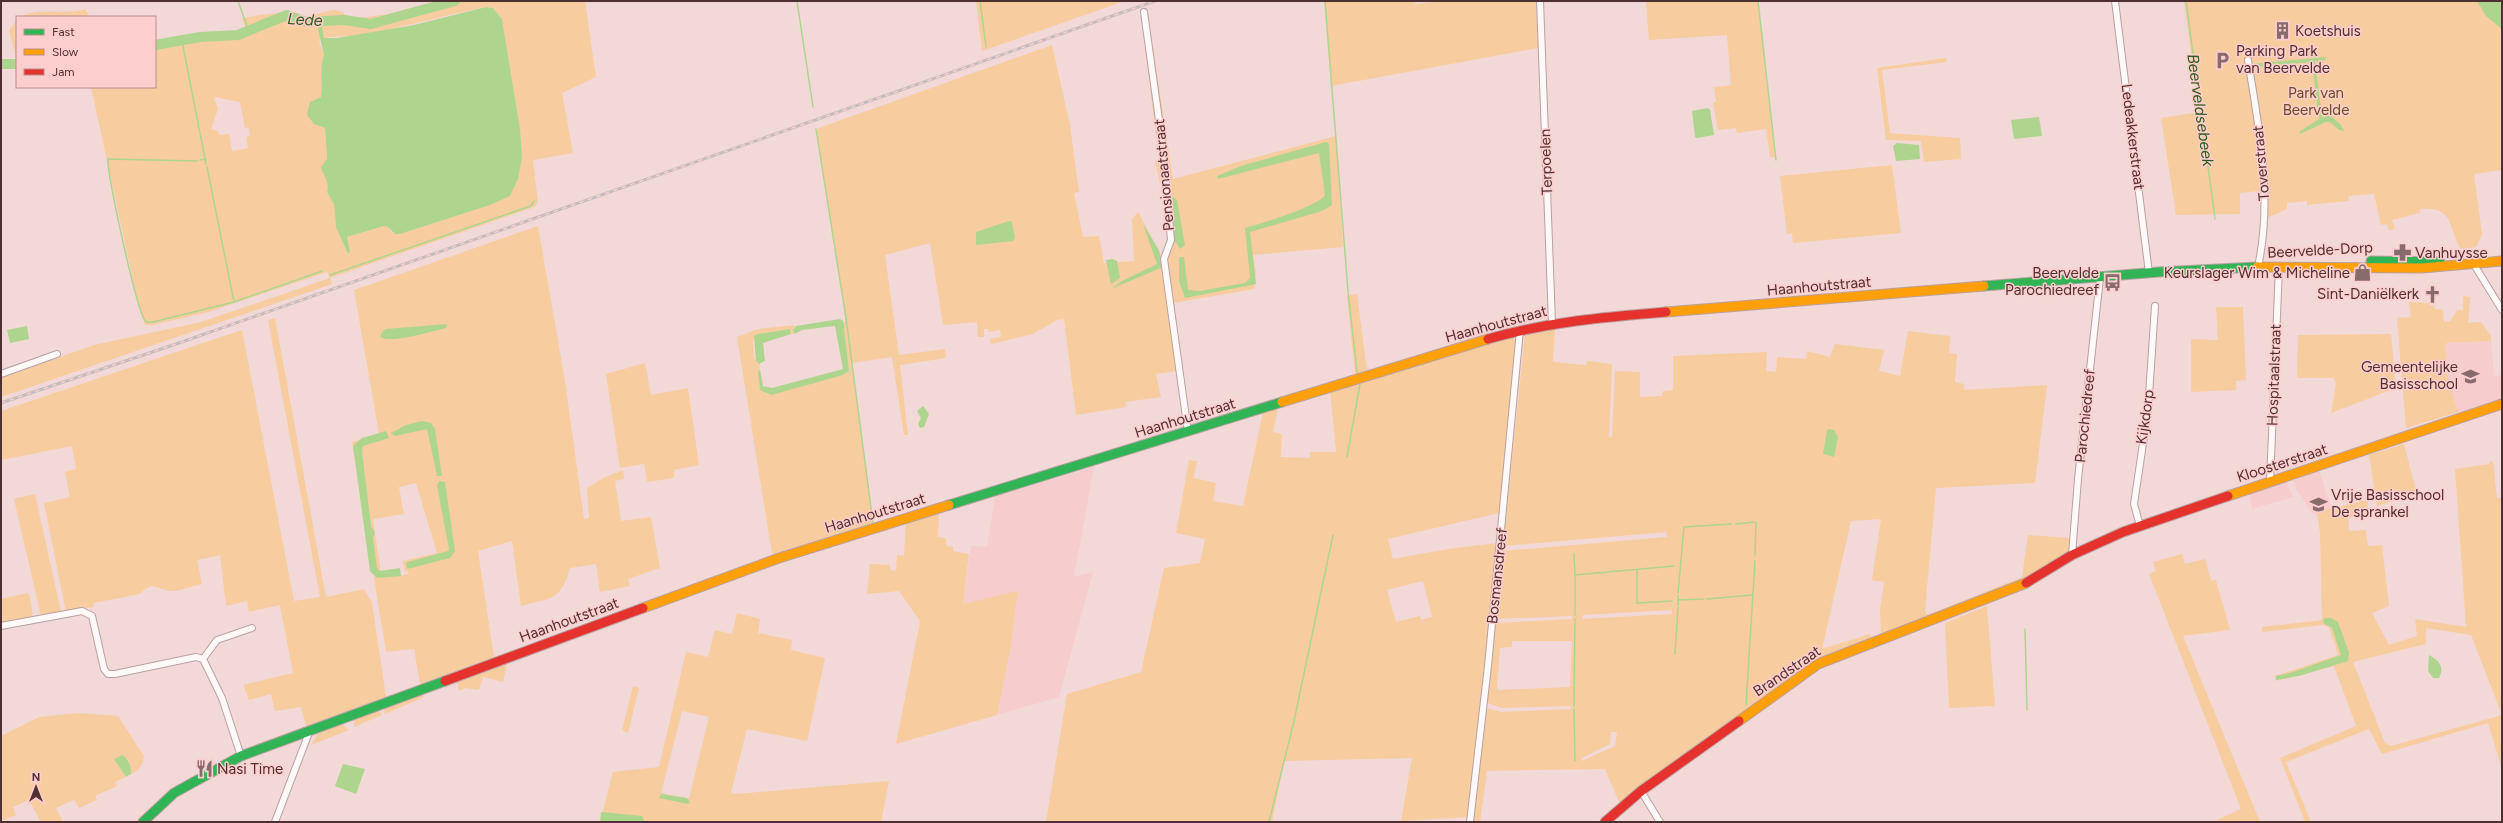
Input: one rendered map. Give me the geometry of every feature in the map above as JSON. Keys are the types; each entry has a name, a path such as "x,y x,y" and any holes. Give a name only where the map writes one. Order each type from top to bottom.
{"street":[{"name":"Terpoelen","path":"1540,1 1552,323"},
{"name":"Ledeakkerstraat","path":"2115,1 2150,273"},
{"name":"Pensionaatstraat","path":"1144,12 1163,148 1171,240 1164,259 1188,432"},
{"name":"Toverstraat","path":"2248,60 2262,150 2266,192 2258,267"},
{"name":"Beervelde-Dorp","path":"2258,267 2287,263 2412,260 2455,263 2502,261"},
{"name":"Beervelde-Dorp","path":"2100,278 2150,273 2258,267 2422,268 2455,263"},
{"path":"2473,263 2502,310"},
{"name":"Hospitaalstraat","path":"2270,482 2279,267"},
{"name":"Haanhoutstraat","path":"143,822 174,793 241,756 310,729 779,558 1520,330 1552,323 2100,278"},
{"name":"Parochiedreef","path":"2072,554 2075,537 2078,479 2100,278"},
{"name":"Kijkdorp","path":"2140,526 2134,504 2148,410 2155,306"},
{"name":"Bosmansdreef","path":"1470,822 1489,658 1520,330"},
{"path":"1,374 57,354"},
{"name":"Kloosterstraat","path":"2072,554 2140,526 2502,404"},
{"name":"Brandstraat","path":"1605,822 1641,791 1818,664 2029,582 2072,554"},
{"path":"1,626 82,611 87,612 92,616 104,669 108,674 115,674 196,657 203,658"},
{"path":"203,658 218,640 252,628"},
{"path":"203,658 222,698 241,756"},
{"path":"275,822 310,729"},
{"path":"1641,791 1660,822"}],"shaded area":[{"path":"2477,1 2499,1 2502,3 2502,29 2486,16"},
{"path":"486,7 493,8 502,19 520,129 522,157 518,179 510,196 490,205 400,234 395,234 388,227 384,226 347,237 350,251 348,254 336,227 334,204 327,192 328,184 321,167 327,159 325,128 314,124 307,115 310,102 321,97 322,64 324,55 317,25 321,23 324,38 337,38 414,25"},
{"path":"2326,57 2326,60 2315,61 2322,118 2330,115 2341,125 2344,131 2339,130 2330,122 2326,122 2300,134 2299,132 2319,119 2312,62 2253,67 2252,64"},
{"path":"1708,108 1710,110 1714,135 1697,138 1695,137 1692,111"},
{"path":"2039,117 2042,136 2014,139 2011,120"},
{"path":"1326,142 1329,144 1332,205 1322,211 1250,232 1256,284 1185,298 1179,281 1179,257 1184,257 1188,290 1200,291 1245,283 1250,278 1245,228 1301,209 1312,204 1325,195 1319,153 1218,179 1217,176 1244,165"},
{"path":"1897,143 1919,145 1920,159 1896,161 1893,146"},
{"path":"1172,196 1177,200 1185,245 1180,249 1175,241 1170,199"},
{"path":"1009,221 1012,222 1015,238 1013,241 976,245 976,232"},
{"path":"1143,224 1159,250 1163,267 1111,289 1122,281 1157,264"},
{"path":"1113,259 1117,261 1120,278 1111,284 1106,260"},
{"path":"840,319 843,321 849,371 843,375 771,395 760,390 758,372 760,369 763,386 772,388 843,369 835,326 802,330 795,334 793,330 796,326"},
{"path":"447,324 446,328 402,338 386,339 380,337 382,332 386,329"},
{"path":"27,326 29,339 10,343 7,330"},
{"path":"790,329 791,334 763,343 765,361 759,364 756,361 754,336"},
{"name":"Gemeentelijke Basisschool","path":"2491,341 2494,376 2502,375 2502,399 2458,412 2448,380 2445,343"},
{"path":"923,406 929,414 924,427 920,428 918,424 921,418 917,411"},
{"path":"422,421 431,423 435,429 442,476 437,476 427,429 395,436 391,433 406,425"},
{"path":"1827,430 1834,430 1838,437 1834,457 1823,454"},
{"path":"386,431 389,438 363,446 362,452 371,526 375,533 373,537 377,568 380,571 400,568 401,576 377,578 370,571 353,446 362,438"},
{"path":"1094,467 1074,577 1093,572 1059,697 997,715 1010,651 1018,592 963,604 971,546 987,547 995,497"},
{"name":"Vrije Basisschool De sprankel","path":"2319,470 2332,511 2322,534 2316,514 2312,513 2296,489 2292,478"},
{"path":"439,481 445,482 455,551 450,558 407,569 406,563 408,562 448,551 449,549 437,485"},
{"name":"Vrije Basisschool De sprankel","path":"2286,481 2293,497 2252,509 2249,492"},
{"path":"2324,618 2331,618 2338,622 2349,653 2348,661 2299,676 2276,680 2276,676 2293,672 2341,655 2332,628 2323,623"},
{"path":"2429,655 2436,659 2440,664 2441,674 2439,678 2433,678 2428,671"},
{"path":"122,755 128,761 131,768 131,774 126,777 114,759"},
{"path":"343,764 365,769 356,794 335,786"},
{"path":"661,794 687,798 690,802 688,804 659,798"},
{"path":"601,812 642,816 644,820 643,822 600,822"}],"green space":[{"path":"441,1 585,1 596,77 562,93 573,153 533,160 538,202 534,207 330,278 327,272 208,312 153,325 145,325 139,308 91,88 156,88 156,49 226,36 228,32 246,30 242,18 287,13 296,13 308,17 330,10 335,10 340,11 349,19 352,19 388,14","holes":["486,7 493,8 502,19 520,129 521,157 518,179 490,205 400,234 391,232 388,227 384,226 347,237 350,251 348,254 336,227 334,204 327,192 328,183 322,172 327,159 325,128 314,124 310,102 321,97 322,64 324,55 319,41 330,37 352,36 386,30","214,97 240,102 245,128 249,127 250,136 246,137 248,148 232,151 229,134 220,135 217,131 211,129 218,109"]},
{"path":"976,1 1125,1 982,51"},
{"path":"1324,1 1415,1 1415,4 1442,1 1536,1 1538,48 1331,86"},
{"path":"1646,1 1758,1 1775,157 1770,157 1766,129 1737,133 1736,128 1718,130 1713,103 1716,102 1714,87 1731,85 1727,35 1649,40"},
{"name":"Park van Beervelde","path":"2184,1 2502,1 2502,170 2474,174 2482,234 2476,247 2461,249 2445,215 2439,211 2431,209 2420,209 2420,213 2392,220 2395,229 2389,231 2387,224 2381,225 2374,194 2348,196 2349,201 2307,205 2307,201 2287,203 2287,209 2267,218 2269,190 2240,193 2240,214 2176,215 2161,118 2199,112"},
{"path":"85,9 89,16 22,16 43,12 77,11"},
{"path":"16,20 16,57 9,31"},
{"path":"1052,45 1070,125 1079,192 1074,193 1083,237 1099,236 1104,263 1134,261 1132,219 1138,212 1154,242 1162,267 1176,371 1156,374 1161,397 1125,402 1126,407 1076,415 1064,319 1057,320 1033,334 991,344 990,339 1001,337 1000,330 989,332 988,329 984,329 984,337 978,337 977,322 943,325 930,243 885,255 899,355 945,349 946,358 900,365 908,435 904,435 892,357 852,363 873,523 772,554 737,337 758,329 794,325 795,334 791,334 790,329 753,340 754,358 760,363 759,386 768,395 843,375 849,371 842,327 846,318 816,129"},
{"path":"1153,47 1173,179 1336,136 1343,247 1253,255 1256,271 1254,289 1173,303 1167,264 1168,182 1160,183 1155,161 1159,158 1145,48"},
{"path":"1946,58 1947,62 1882,70 1890,133 1960,138 1961,159 1924,162 1921,141 1886,140 1877,68"},
{"path":"1892,165 1901,233 1793,243 1792,233 1787,234 1780,176"},
{"path":"538,226 565,381 584,519 589,518 587,488 603,478 623,470 624,479 615,481 621,521 651,517 660,568 628,579 630,586 600,592 596,564 570,568 558,593 547,599 521,606 512,541 478,551 494,657 420,684 414,649 386,652 352,442 379,434 354,290","holes":["416,483 437,553 403,561 405,572 408,571 408,574 400,576 400,569 381,574 373,519 404,514 399,487"]},
{"path":"330,278 332,284 1,397 1,378 94,345 201,322"},
{"path":"1357,294 1367,371 1355,374 1347,296"},
{"path":"2463,296 2470,297 2468,323 2481,322 2491,336 2491,341 2445,343 2448,380 2458,412 2406,428 2397,318 2411,317 2409,302 2429,303 2429,305 2434,306 2435,309 2443,310 2444,322 2450,321 2457,310 2463,310"},
{"path":"2216,307 2243,307 2246,380 2236,381 2236,390 2191,392 2191,339 2218,340"},
{"path":"275,318 326,597 364,589 372,603 386,697 306,726 301,707 275,711 271,694 249,700 243,685 293,673 280,605 249,612 247,601 226,606 220,555 197,560 202,584 175,591 152,586 148,587 140,594 93,603 94,607 66,612 44,503 70,497 65,472 76,469 72,446 1,460 1,411 242,330 294,601 320,597 268,320"},
{"path":"1555,328 1553,362 1586,365 1587,361 1612,364 1609,437 1612,437 1615,371 1640,372 1640,397 1662,396 1663,391 1673,390 1673,356 1767,352 1766,371 1776,372 1777,357 1806,359 1807,351 1830,357 1835,344 1884,350 1879,371 1900,376 1908,331 1950,336 1949,353 1957,354 1955,382 1964,384 1964,390 2047,385 2035,483 1936,488 1925,611 1927,615 2022,577 2028,535 2071,538 2068,551 2031,577 1970,604 1881,636 1880,608 1884,582 1872,580 1881,519 1851,521 1822,649 1870,634 1872,640 1814,662 1620,804 1605,769 1487,771 1480,822 1473,822 1486,708 1501,712 1571,709 1570,706 1502,708 1487,703 1495,623 1572,619 1572,616 1496,619 1503,551 1667,537 1666,532 1503,546 1525,334","holes":["1672,610 1672,614 1582,619 1583,615","1512,641 1572,641 1570,687 1497,690 1500,648 1512,647","1611,732 1617,732 1615,746 1582,761 1582,758 1610,744"]},
{"path":"2391,334 2396,388 2331,413 2336,383 2333,378 2297,378 2298,335"},
{"path":"1514,337 1514,340 1518,340 1499,513 1388,539 1393,559 1448,549 1497,543 1468,817 1401,821 1412,758 1284,761 1272,822 1046,822 1067,694 1141,672 1164,568 1200,563 1205,539 1176,533 1189,460 1197,461 1194,478 1216,483 1213,501 1243,506 1263,412 1278,408 1273,432 1282,434 1281,457 1310,458 1310,452 1336,452 1330,390","holes":["1423,581 1432,617 1421,620 1420,616 1396,622 1387,590"]},
{"path":"645,363 651,395 688,388 699,465 674,470 674,478 647,482 644,464 620,468 606,374"},
{"path":"2404,444 2417,494 2377,506 2369,455"},
{"path":"2493,461 2497,498 2502,498 2502,715 2502,769 2488,723 2382,754 2369,729 2286,762 2311,822 2305,822 2280,758 2356,726 2334,666 2276,681 2275,676 2338,655 2329,627 2323,625 2262,632 2262,627 2322,620 2320,533 2317,512 2367,500 2369,515 2348,518 2349,531 2366,530 2368,546 2382,545 2389,606 2372,613 2389,645 2417,636 2415,619 2466,627 2455,469 2489,464 2489,462","holes":["2426,628 2471,635 2502,715 2391,746 2385,743 2353,662 2426,644"]},
{"path":"35,494 61,612 41,616 14,499"},
{"path":"939,512 938,537 946,538 946,546 953,547 953,551 969,554 963,604 1018,591 1010,651 997,715 896,744 920,621 899,591 867,594 870,564 890,565 890,570 896,571 897,555 904,556 906,521"},
{"path":"2182,554 2185,564 2205,559 2211,581 2216,580 2230,630 2183,636 2260,822 2213,822 2241,809 2149,574 2156,571 2153,562"},
{"path":"27,593 29,595 33,614 30,618 1,624 1,599"},
{"path":"1987,606 1995,706 1949,708 1945,623"},
{"path":"737,613 760,619 758,633 792,640 791,650 825,658 807,741 747,729 731,793 736,794 889,781 881,822 600,822 613,772 659,767 686,652 708,657 715,630 732,634","holes":["682,711 709,717 689,799 661,793"]},
{"path":"507,664 503,682 483,677 479,690 465,688 459,691 457,680"},
{"path":"633,686 639,688 628,733 622,730"},
{"path":"421,694 424,697 385,714 384,707"},
{"path":"379,709 382,715 354,727 354,720"},
{"path":"78,713 118,716 144,756 140,767 137,771 131,774 128,759 114,759 126,777 115,782 117,786 95,796 97,800 79,808 74,800 56,808 63,822 41,822 29,800 13,807 16,815 1,821 1,736 39,717"},
{"path":"340,723 349,730 311,745 318,733"}],"waterway":[{"path":"238,1 249,32"},
{"name":"Lede","path":"156,45 200,37 238,35 287,15 307,22 344,20 371,24 455,1"},
{"path":"797,1 813,107"},
{"path":"980,1 986,47"},
{"path":"1325,1 1348,291 1357,372"},
{"path":"1758,1 1776,160"},
{"name":"Beerveldsebeek","path":"2186,1 2215,219"},
{"path":"182,41 206,164"},
{"name":"Lede","path":"1,64 16,64"},
{"path":"816,129 846,318 873,523"},
{"path":"197,161 108,159 117,215 136,295 146,322 153,322 234,302"},
{"path":"200,160 206,159"},
{"path":"207,167 234,302 322,271"},
{"path":"330,275 531,206 534,201"},
{"path":"1347,457 1360,384"},
{"path":"1736,524 1754,522"},
{"path":"1755,555 1756,522"},
{"path":"1678,593 1684,527 1731,524"},
{"path":"1269,822 1294,721 1333,535"},
{"path":"1574,554 1575,575 1674,566"},
{"path":"1746,705 1755,561"},
{"path":"1637,570 1637,603 1672,601"},
{"path":"1575,575 1575,615"},
{"path":"1707,599 1753,595"},
{"path":"1678,596 1678,605"},
{"path":"1678,600 1704,599"},
{"path":"1675,654 1678,608"},
{"path":"1574,706 1575,619"},
{"path":"2025,629 2027,710"},
{"path":"1574,709 1575,761"}],"railway":[{"path":"1,403 176,344 1155,1"}],"traffic: fast":[{"path":"2371,261 2440,262"},
{"path":"1984,286 2159,272 2257,267"},
{"path":"949,505 1282,402"},
{"path":"143,822 174,793 241,756 445,681"}],"traffic: slow":[{"path":"2257,267 2422,268 2502,261"},
{"path":"1666,312 1984,286"},
{"path":"1282,402 1488,339"},
{"path":"2228,496 2502,404"},
{"path":"643,608 779,558 949,505"},
{"path":"1739,721 1818,664 2026,583"}],"traffic: jam":[{"path":"1488,339 1554,324 1598,318 1666,312"},
{"path":"2026,583 2072,555 2123,532 2228,496"},
{"path":"445,681 643,608"},
{"path":"1605,822 1641,791 1739,721"}],"place":[{"name":"Koetshuis","path":"2282,31"},
{"name":"Parking Park van Beervelde","path":"2223,60"},
{"name":"Vanhuysse","path":"2402,253"},
{"name":"Keurslager Wim & Micheline","path":"2363,273"},
{"name":"Beervelde Parochiedreef","path":"2112,282"},
{"name":"Sint-Daniëlkerk","path":"2432,294"},
{"name":"Gemeentelijke Basisschool","path":"2471,376"},
{"name":"Vrije Basisschool De sprankel","path":"2318,504"},
{"name":"Nasi Time","path":"204,769"}]}
